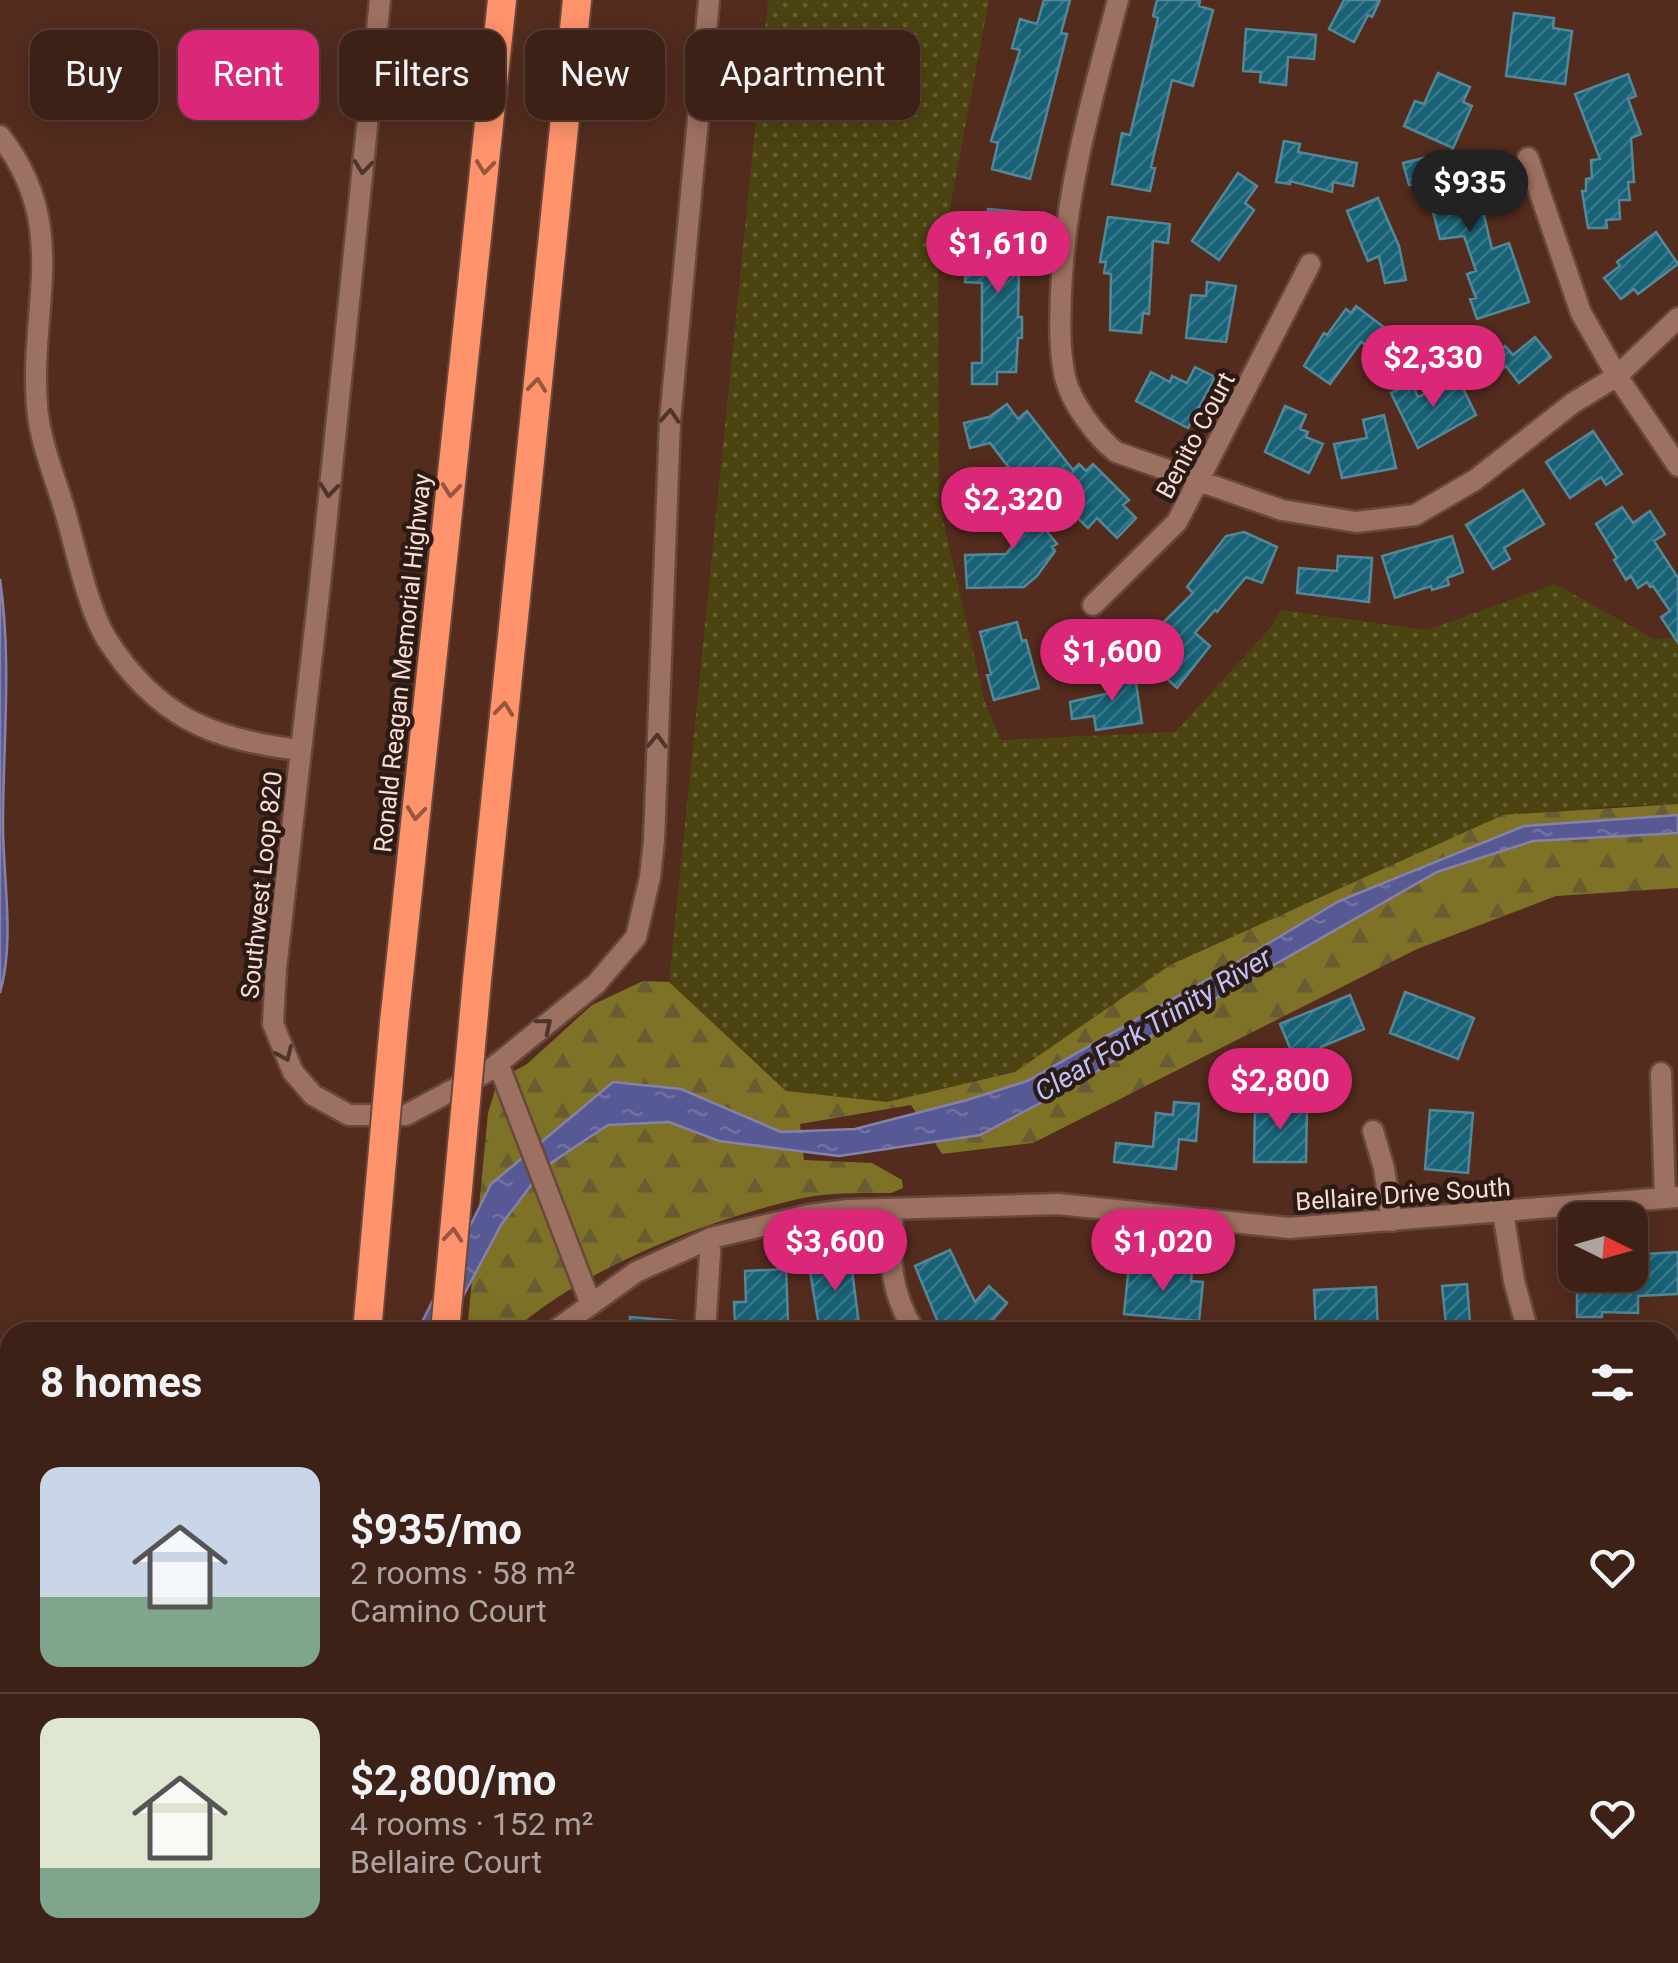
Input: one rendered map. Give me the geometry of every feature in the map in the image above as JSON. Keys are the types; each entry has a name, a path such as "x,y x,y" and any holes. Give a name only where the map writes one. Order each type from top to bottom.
{"highway":[{"name":"Ronald Reagan Memorial Highway","path":"368,1322 394,1023 502,0"},
{"path":"446,1322 577,0"}],"street":[{"name":"Southwest Loop 820","path":"380,0 273,1024 292,1072 312,1095 348,1115 406,1115 498,1064 596,984 636,937 650,877 670,421 709,0"},
{"path":"1118,0 1087,115 1069,202 1060,333 1066,380 1101,441 1116,452 1282,510 1356,522 1416,515 1476,480 1574,402 1617,376 1678,318"},
{"path":"0,136 26,175 38,208 43,254 37,408 46,454 105,636 156,698 192,723 232,740 301,750"},
{"path":"1528,158 1581,314 1617,376 1678,466"},
{"name":"Benito Court","path":"1093,605 1178,522 1310,264"},
{"path":"498,1064 590,1302 565,1322"},
{"path":"1662,1074 1672,1198"},
{"path":"1374,1131 1392,1221"},
{"name":"Bellaire Drive South","path":"590,1302 636,1272 711,1238 809,1215 1058,1204 1289,1228 1672,1198"},
{"path":"893,1209 892,1282 909,1322"},
{"path":"1503,1212 1525,1322"},
{"path":"706,1322 711,1238"}],"shaded area":[{"path":"768,0 989,0 938,272 939,503 985,702 1001,740 1175,732 1271,627 1281,610 1427,630 1555,584 1654,639 1678,638 1678,804 1597,807 1283,914 1170,965 1015,1072 887,1102 786,1091 669,982 756,120 920,120 920,30 765,30"}],"green space":[{"path":"1678,804 1678,888 1556,896 1417,949 1033,1143 942,1154 911,1105 800,1124 804,1160 872,1163 902,1180 903,1188 891,1193 809,1197 762,1208 685,1234 609,1268 525,1322 468,1322 488,1113 498,1080 527,1064 592,1005 643,981 669,982 786,1091 887,1102 1015,1072 1170,965 1503,815"}],"water":[{"path":"0,579 6,671 3,825 8,931 0,993"},
{"name":"Clear Fork Trinity River","path":"1678,815 1678,833 1533,841 1437,872 1167,1026 1082,1081 980,1135 839,1156 719,1141 669,1122 608,1125 545,1167 501,1225 449,1322 422,1322 491,1184 613,1082 681,1089 781,1132 855,1129 967,1100 1027,1081 1339,901 1524,826"}],"building":[{"path":"1044,0 1070,0 1061,33 1067,34 1030,179 992,169 998,143 991,141 1020,50 1012,48 1020,19 1037,24"},
{"path":"1157,0 1200,0 1199,6 1213,10 1193,86 1172,80 1151,167 1155,168 1150,191 1112,184 1122,133 1130,135 1158,18 1153,16"},
{"path":"1344,0 1380,0 1354,42 1329,29"},
{"path":"1514,13 1554,18 1553,28 1572,31 1565,84 1506,76"},
{"path":"1246,29 1316,35 1314,59 1288,57 1286,85 1260,82 1261,72 1243,71"},
{"path":"1438,73 1470,87 1463,102 1472,106 1453,148 1404,126 1415,101 1424,104"},
{"path":"1628,74 1636,96 1628,99 1641,134 1631,138 1634,182 1628,182 1630,200 1619,200 1620,219 1606,220 1607,228 1588,228 1582,191 1586,191 1586,179 1592,178 1591,160 1600,159 1575,94"},
{"path":"1284,141 1300,144 1298,152 1357,163 1353,186 1333,182 1332,192 1290,181 1276,182"},
{"path":"1451,151 1442,171 1461,166 1464,180 1470,179 1475,200 1480,199 1492,249 1509,243 1529,302 1477,319 1470,299 1476,298 1467,274 1476,271 1464,236 1440,239 1426,185 1409,185 1403,163"},
{"path":"1238,173 1257,186 1245,203 1254,210 1219,260 1192,241"},
{"path":"1378,198 1399,246 1406,280 1385,283 1379,256 1368,261 1347,211"},
{"path":"988,209 1020,212 1018,317 1022,317 1022,338 1018,338 1016,372 997,372 997,384 972,384 972,363 982,363 982,283 965,282 967,259 983,261"},
{"path":"1108,217 1170,224 1168,243 1153,241 1149,314 1143,313 1141,333 1110,330 1111,274 1104,273 1106,262 1100,262"},
{"path":"1656,232 1678,264 1638,294 1634,289 1621,299 1604,278 1620,266 1617,262"},
{"path":"1207,282 1236,286 1226,342 1186,338 1191,295 1206,296"},
{"path":"1356,306 1406,344 1393,362 1361,342 1330,384 1304,366 1324,333 1327,335 1346,309 1351,313"},
{"path":"1535,337 1551,357 1519,383 1506,366 1501,370 1491,358 1505,346 1513,355"},
{"path":"1195,367 1215,377 1188,428 1136,401 1151,372 1170,382 1172,376 1187,383"},
{"path":"1458,378 1476,415 1418,448 1391,393 1412,383 1418,397"},
{"path":"1007,404 1018,419 1027,411 1073,470 1079,464 1086,471 1093,464 1129,500 1123,505 1136,518 1117,538 1097,518 1088,528 1073,514 1082,504 1047,471 1033,481 1007,488 1003,471 1010,469 990,443 970,448 964,423 989,417"},
{"path":"1285,406 1306,415 1300,429 1308,432 1306,437 1323,444 1309,473 1265,452"},
{"path":"1384,415 1396,468 1342,478 1334,444 1367,438 1363,420"},
{"path":"1593,431 1622,474 1606,485 1601,477 1570,498 1546,462"},
{"path":"1523,490 1544,524 1504,548 1510,559 1493,569 1466,525"},
{"path":"1016,493 1057,544 1052,547 1055,551 1024,587 967,588 965,555 1006,554 1018,539 995,511"},
{"path":"1622,507 1633,523 1650,511 1665,534 1654,541 1678,578 1678,643 1661,617 1670,611 1653,586 1647,582 1638,588 1631,576 1626,580 1596,524"},
{"path":"1244,532 1277,547 1262,583 1246,577 1195,633 1210,646 1177,688 1141,655 1147,648 1142,644 1193,593 1187,587 1226,536"},
{"path":"1452,536 1463,572 1447,578 1449,585 1432,590 1431,586 1395,598 1382,556"},
{"path":"1338,556 1372,558 1369,602 1297,593 1299,568 1337,571"},
{"path":"1017,622 1039,688 994,700 980,632"},
{"path":"1134,670 1142,723 1096,730 1094,716 1072,719 1070,702 1114,692 1111,673"},
{"path":"1405,992 1474,1018 1458,1059 1390,1033"},
{"path":"1350,995 1364,1029 1321,1047 1326,1061 1300,1072 1280,1024"},
{"path":"1174,1102 1199,1104 1196,1141 1179,1139 1176,1169 1114,1162 1116,1143 1153,1147 1156,1113 1173,1115"},
{"path":"1255,1103 1307,1104 1306,1162 1254,1162"},
{"path":"1430,1110 1473,1113 1468,1173 1425,1169"},
{"path":"950,1250 975,1302 989,1286 1007,1303 991,1322 938,1322 915,1266"},
{"path":"1678,1252 1678,1294 1638,1296 1638,1313 1602,1312 1602,1317 1577,1317 1577,1292 1648,1292 1648,1254"},
{"path":"850,1255 859,1322 818,1322 808,1259"},
{"path":"1129,1265 1192,1271 1191,1281 1203,1282 1199,1321 1124,1314"},
{"path":"786,1269 788,1321 735,1322 734,1302 746,1302 745,1271"},
{"path":"1467,1284 1470,1322 1446,1322 1442,1286"},
{"path":"1376,1287 1378,1322 1316,1322 1314,1290"},
{"path":"630,1317 688,1322 630,1322"}]}
